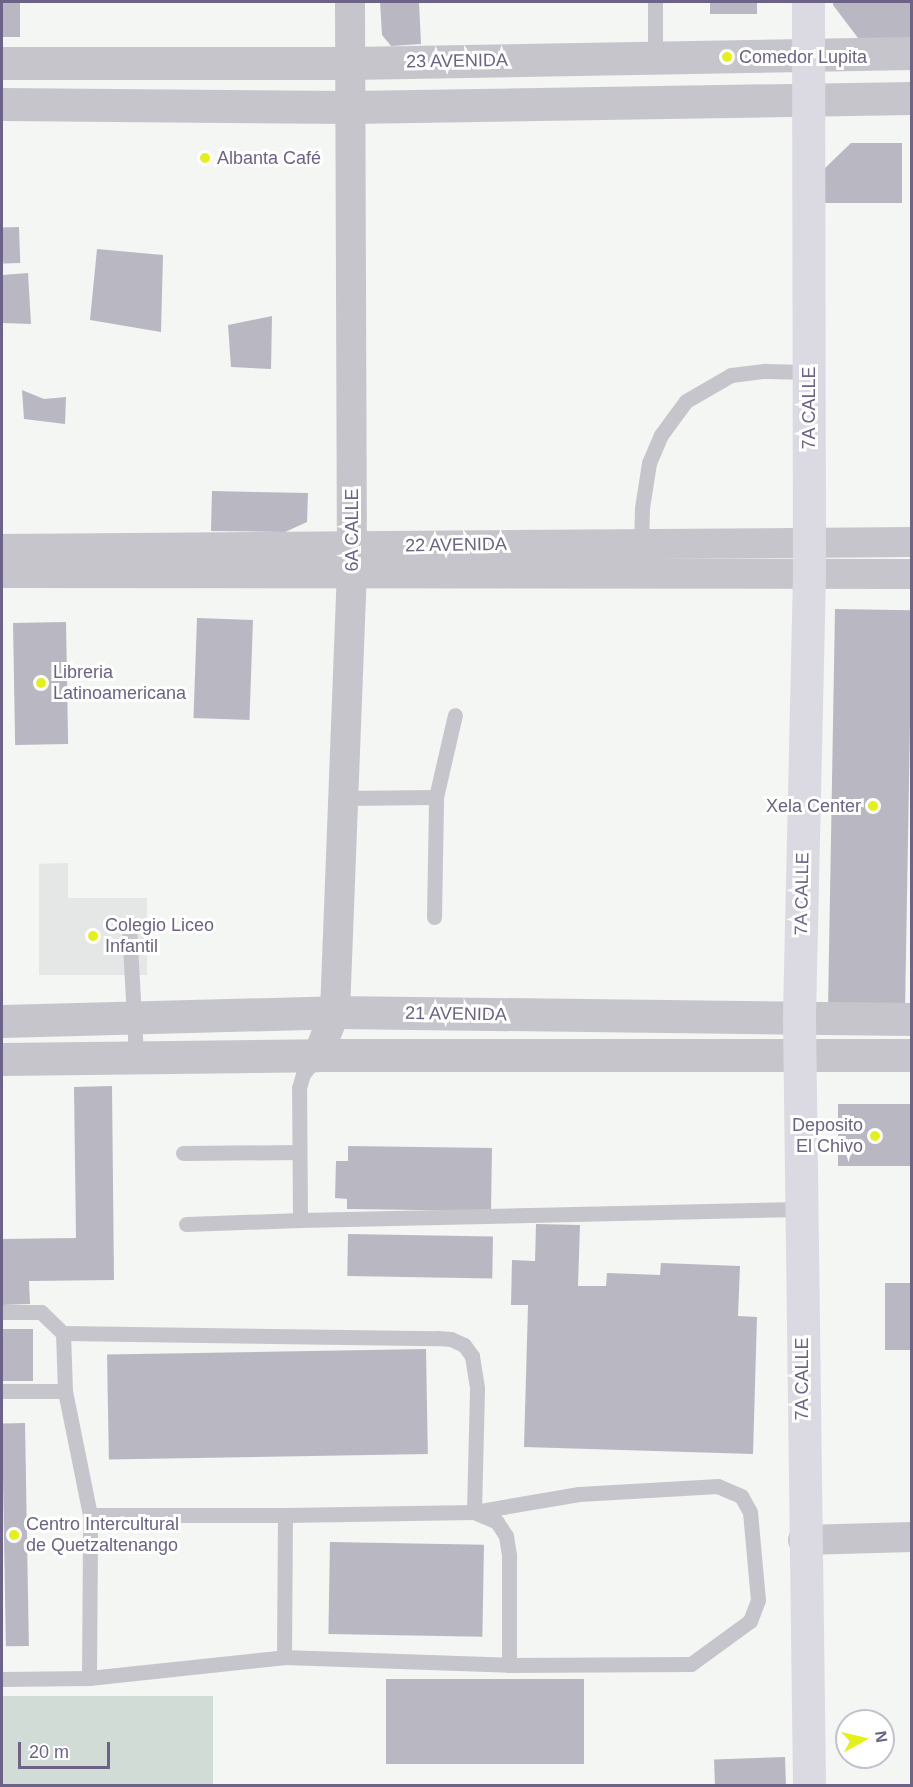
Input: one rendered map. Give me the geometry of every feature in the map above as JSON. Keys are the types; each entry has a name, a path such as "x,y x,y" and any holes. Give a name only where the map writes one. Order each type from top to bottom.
{"main road":[{"name":"7A CALLE","path":"808,2 809,558 798,1019 809,1785"}],"street":[{"name":"6A CALLE","path":"318,1055 335,1012 352,560 350,2"},
{"name":"23 AVENIDA","path":"2,63 351,63 912,53"},
{"path":"2,104 351,107 912,98"},
{"name":"22 AVENIDA","path":"2,549 352,560 641,573 809,558 912,542"},
{"name":"22 AVENIDA","path":"2,573 352,560 641,543 809,558 912,574"},
{"name":"21 AVENIDA","path":"2,1021 335,1012 798,1019 912,1018"},
{"path":"2,1059 318,1055 799,1057 912,1055"},
{"path":"804,1549 912,1537"},
{"path":"804,1549 912,1556"}],"lane":[{"path":"655,2 655,58"},
{"path":"641,573 642,508 649,463 661,435 686,401 731,375 766,371 809,372"},
{"path":"434,917 436,797 455,715"},
{"path":"343,798 436,797"},
{"path":"129,926 136,1057"},
{"path":"300,1220 298,1152 301,1080 318,1055"},
{"path":"183,1153 298,1152"},
{"path":"186,1224 801,1209"},
{"path":"2,1312 41,1312 63,1333 437,1338 460,1342 472,1356 476,1377 474,1512"},
{"path":"63,1333 65,1391 90,1515 89,1678"},
{"path":"2,1391 65,1391"},
{"path":"2,1679 89,1678 284,1658 509,1665 691,1664 750,1621 758,1600 750,1512 741,1496 718,1486 579,1494 474,1512 90,1515"},
{"path":"474,1512 497,1522 506,1536 509,1556 509,1665"},
{"path":"284,1658 285,1515"}],"shaded area":[{"name":"Colegio Liceo Infantil","path":"68,863 68,898 147,898 147,975 39,975 39,864"},
{"path":"2,1696 213,1696 213,1785 2,1785"}],"building":[{"path":"2,2 20,2 20,37 2,37"},
{"path":"380,2 419,2 421,44 391,46 382,35"},
{"path":"710,2 757,2 757,14 710,14"},
{"path":"833,2 912,2 912,42 861,42"},
{"path":"851,143 902,143 902,203 825,203 825,168"},
{"path":"19,227 20,263 3,264 2,228"},
{"path":"97,249 163,255 161,332 90,320"},
{"path":"28,273 31,324 2,323 2,275"},
{"path":"272,316 271,369 231,367 228,325"},
{"path":"22,390 44,399 66,397 65,424 24,419"},
{"path":"212,491 308,493 307,522 285,532 211,531"},
{"name":"Xela Center","path":"835,609 912,610 905,1004 828,1003"},
{"path":"197,618 253,620 249,720 194,718"},
{"name":"Libreria Latinoamericana","path":"66,622 68,744 15,745 13,623"},
{"path":"112,1086 114,1280 29,1281 30,1304 2,1305 2,1239 76,1238 74,1087"},
{"name":"Deposito El Chivo","path":"838,1104 912,1104 912,1166 838,1166"},
{"path":"348,1146 492,1148 491,1211 347,1209 347,1199 335,1198 336,1161 348,1161"},
{"path":"536,1224 580,1225 578,1286 606,1286 607,1273 660,1275 661,1263 740,1266 738,1316 757,1317 753,1454 524,1447 528,1305 511,1305 512,1260 535,1261"},
{"path":"348,1234 493,1237 492,1279 347,1276"},
{"path":"885,1283 912,1283 912,1350 885,1350"},
{"path":"2,1329 33,1329 33,1381 2,1381"},
{"path":"426,1349 428,1454 109,1460 107,1355"},
{"name":"Centro Intercultural de Quetzaltenango","path":"2,1423 25,1423 29,1646 6,1646"},
{"path":"330,1542 484,1545 482,1637 328,1634"},
{"path":"386,1679 584,1679 584,1764 386,1764"},
{"path":"785,1757 786,1786 715,1786 714,1759"}],"place":[{"name":"Comedor Lupita","path":"727,57"},
{"name":"Albanta Café","path":"205,158"},
{"name":"Libreria Latinoamericana","path":"41,683"},
{"name":"Xela Center","path":"873,806"},
{"name":"Colegio Liceo Infantil","path":"93,936"},
{"name":"Deposito El Chivo","path":"875,1136"},
{"name":"Centro Intercultural de Quetzaltenango","path":"14,1535"}]}
